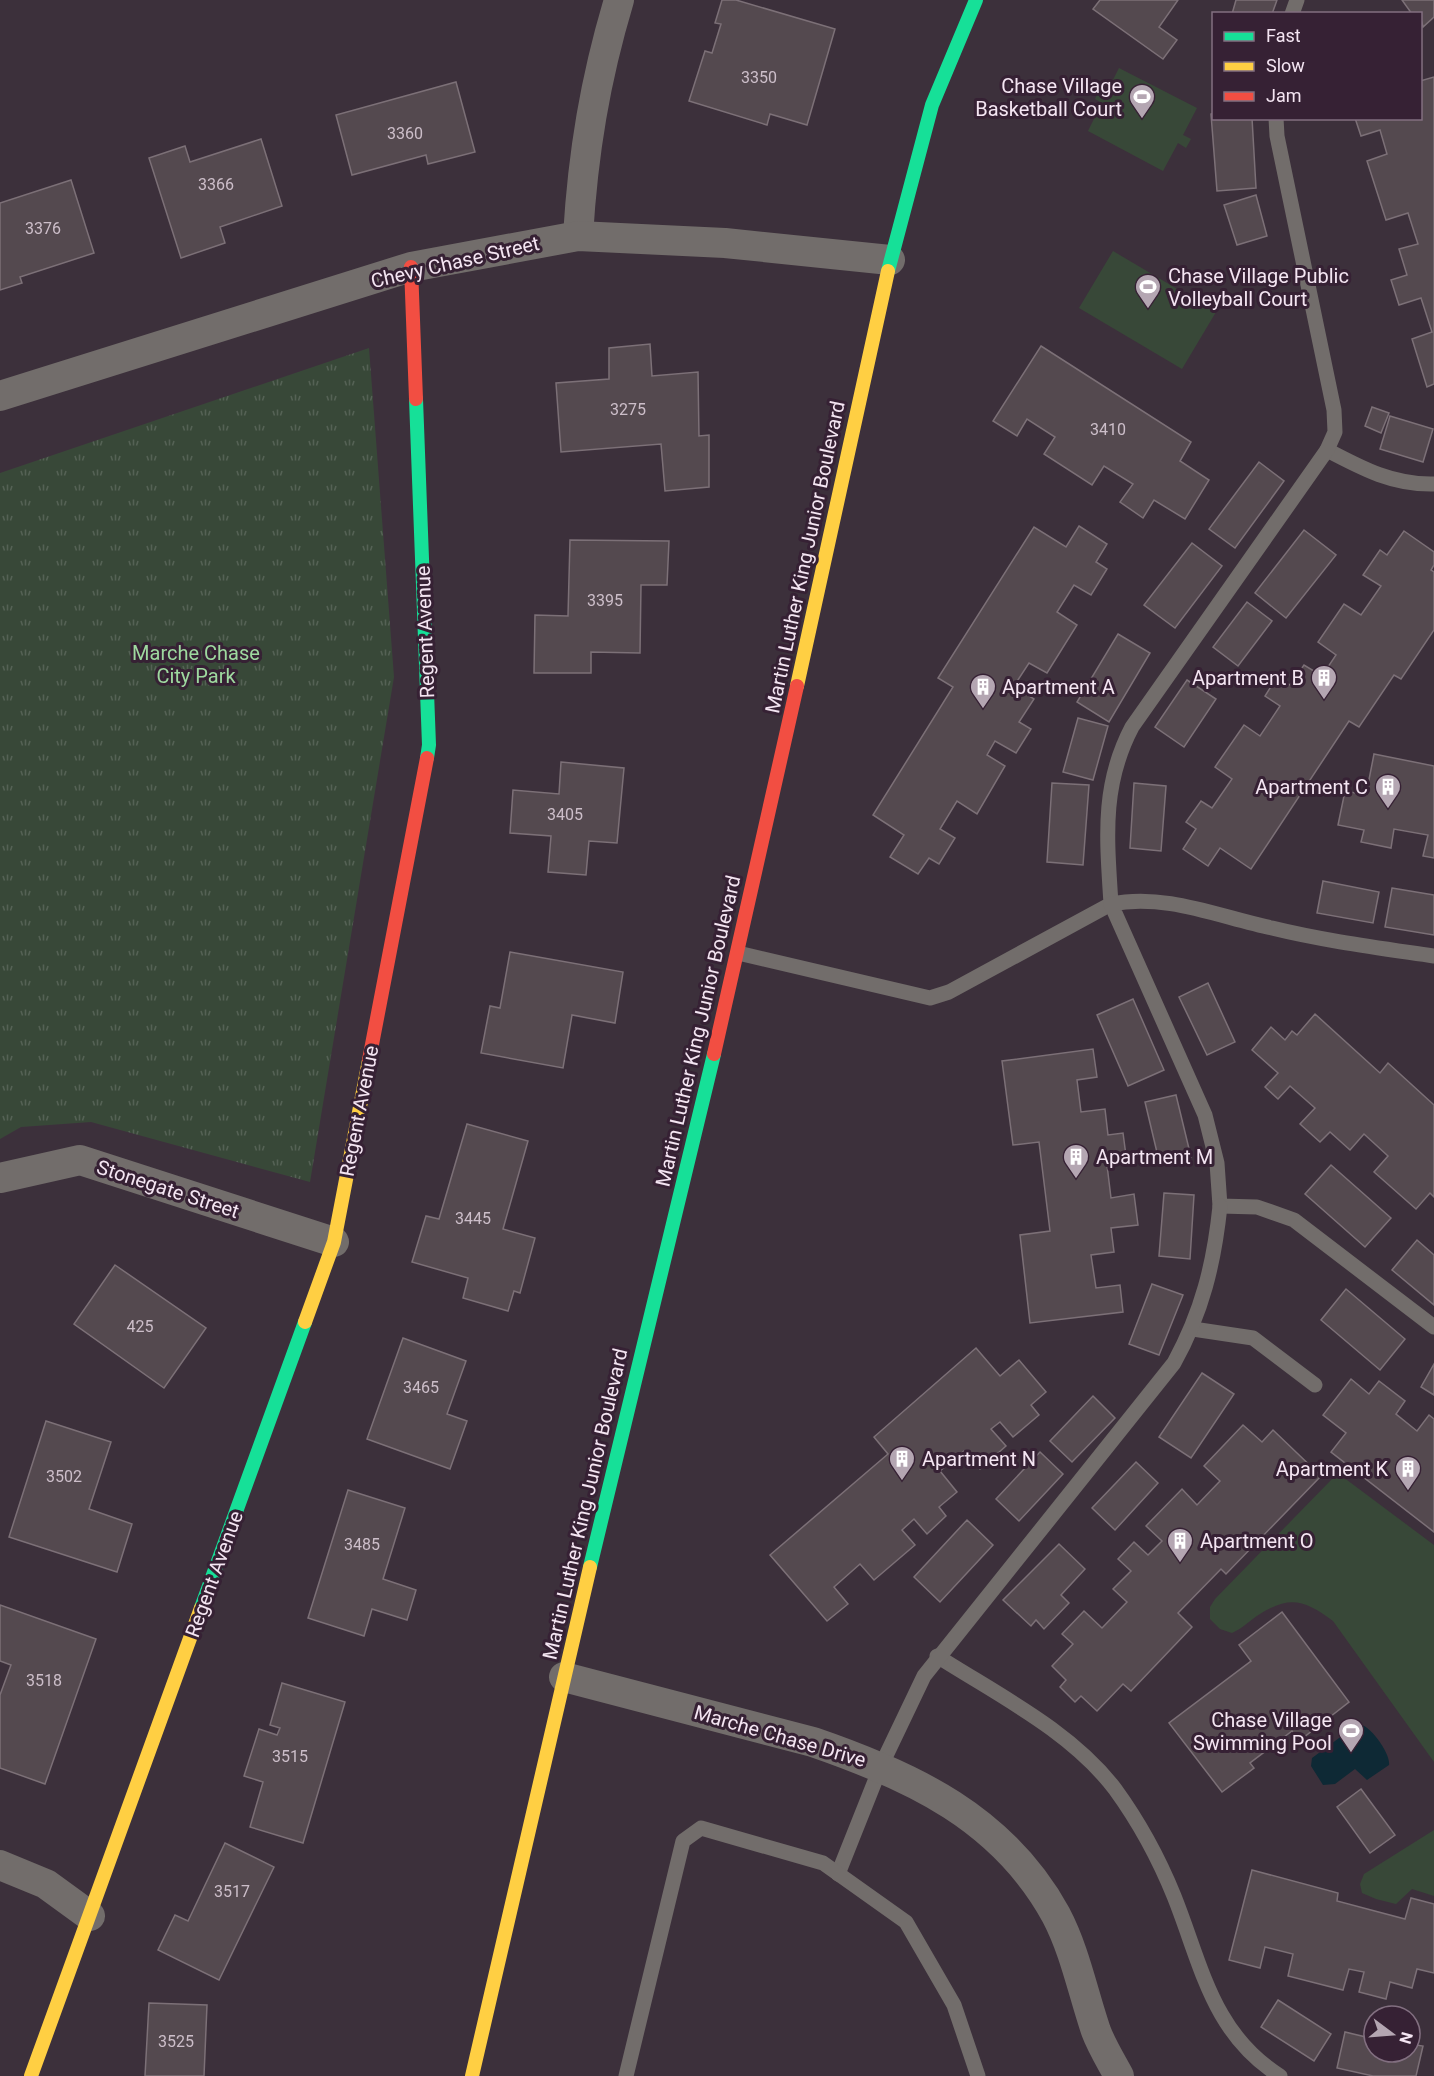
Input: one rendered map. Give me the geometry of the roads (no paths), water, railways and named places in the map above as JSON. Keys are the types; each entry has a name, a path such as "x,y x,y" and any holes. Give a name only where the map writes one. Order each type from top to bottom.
{"main road":[{"name":"Martin Luther King Junior Boulevard","path":"472,2076 564,1677 738,953 890,260 932,105 976,0"},
{"name":"Regent Avenue","path":"31,2076 334,1242 429,744 411,267"}],"street":[{"path":"578,236 589,121 597,79 619,0"},
{"name":"Chevy Chase Street","path":"0,396 411,267 578,236 682,240 890,260"},
{"name":"Stonegate Street","path":"0,1178 80,1160 334,1242"},
{"name":"Marche Chase Drive","path":"564,1677 813,1742 881,1766 935,1792 984,1827 1023,1868 1056,1915 1079,1971 1097,2033 1119,2076"},
{"path":"0,1865 46,1884 90,1916"}],"lane":[{"path":"838,1874 881,1766 915,1692 937,1656 1151,1395 1174,1363 1193,1329 1214,1253 1220,1206 1217,1163 1205,1115 1111,904 1106,819 1110,790 1123,746 1132,727 1332,442 1335,421 1277,136 1276,120"},
{"path":"1327,450 1386,479 1413,484 1434,484"},
{"path":"738,953 930,998 949,992 1111,904 1128,900 1167,903 1307,936 1434,956"},
{"path":"1220,1206 1257,1207 1294,1220 1434,1327"},
{"path":"1193,1329 1253,1338 1315,1385"},
{"path":"937,1656 1073,1746 1114,1789 1138,1824 1159,1863 1211,1996 1225,2023 1257,2061 1280,2076"},
{"path":"626,2076 683,1841 701,1828 823,1863 906,1922 954,2005 978,2076"}],"water":[{"name":"Chase Village Swimming Pool","path":"1358,1724 1363,1725 1379,1740 1387,1754 1389,1765 1367,1780 1355,1769 1335,1784 1323,1785 1311,1766 1312,1758"}],"place":[{"name":"Chase Village Basketball Court","path":"1142,120"},
{"name":"Chase Village Public Volleyball Court","path":"1148,310"},
{"name":"Apartment B","path":"1324,701"},
{"name":"Apartment A","path":"983,710"},
{"name":"Apartment C","path":"1388,810"},
{"name":"Apartment M","path":"1076,1180"},
{"name":"Apartment N","path":"902,1482"},
{"name":"Apartment K","path":"1408,1492"},
{"name":"Apartment O","path":"1180,1564"},
{"name":"Chase Village Swimming Pool","path":"1351,1754"}],"park label":[{"name":"Marche Chase City Park","path":"196,664"}]}
